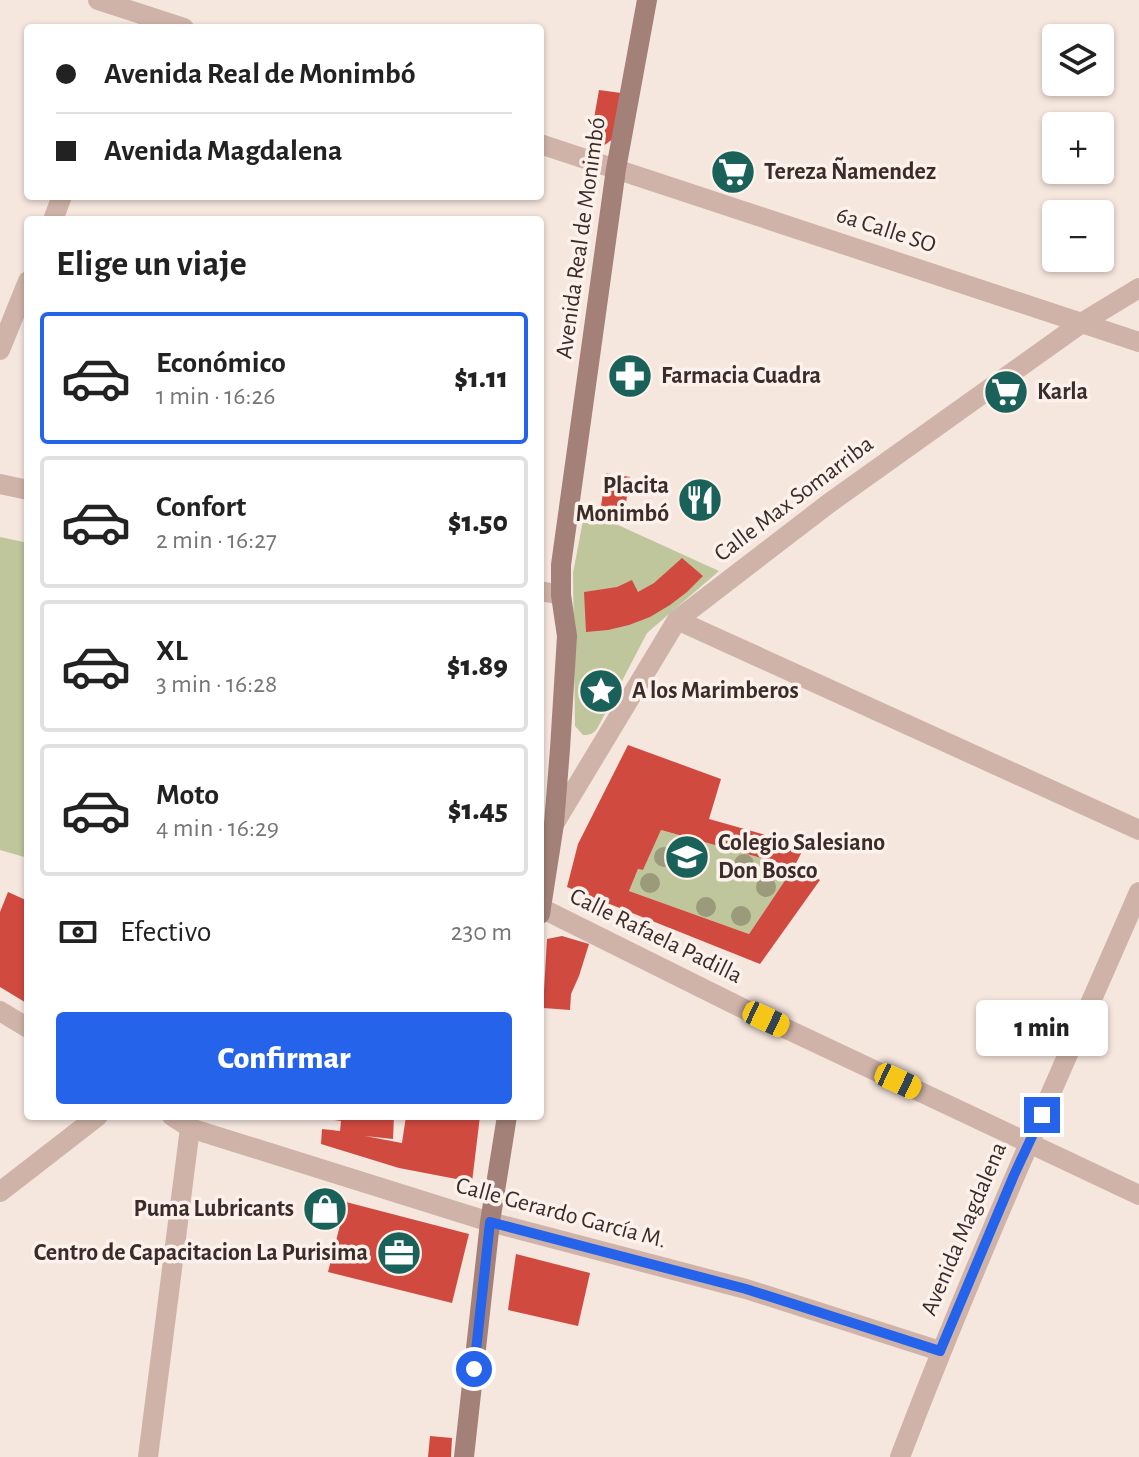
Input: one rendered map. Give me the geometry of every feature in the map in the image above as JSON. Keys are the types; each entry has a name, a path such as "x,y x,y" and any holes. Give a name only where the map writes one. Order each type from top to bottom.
{"street":[{"path":"98,0 170,24"},
{"name":"Avenida Real de Monimbó","path":"544,886 554,824 567,636 561,595 561,565 616,169 647,0"},
{"name":"6a Calle SO","path":"544,145 1139,342"},
{"name":"Calle Max Somarriba","path":"554,824 677,620 828,504 1083,322 1139,288"},
{"path":"0,350 24,291"},
{"path":"0,484 24,489"},
{"path":"544,592 561,595"},
{"path":"677,620 1139,830"},
{"name":"Avenida Magdalena","path":"900,1457 940,1351 1014,1175 1139,892"},
{"name":"Calle Rafaela Padilla","path":"544,913 1139,1195"},
{"path":"0,1011 24,1026"},
{"path":"0,1192 93,1120"},
{"name":"Calle Gerardo García M.","path":"178,1120 190,1128 490,1222 746,1289 940,1351"},
{"path":"464,1457 490,1222 506,1120"},
{"path":"148,1457 190,1128"}],"green space":[{"path":"585,510 719,571 647,633 598,727 592,734 583,735 575,726 573,573"},
{"path":"0,537 24,542 24,857 0,850"},
{"path":"661,830 794,867 749,934 629,891 638,869 643,870"}],"building":[{"path":"599,90 621,93 614,138 602,147 590,141"},
{"name":"Farmacia Cuadra","path":"622,363 641,367 637,389 618,385"},
{"path":"606,473 630,477 625,509 601,506"},
{"path":"682,558 703,576 687,592 650,617 608,630 586,632 584,592 617,587 632,580 638,592 654,583"},
{"name":"Colegio Salesiano Don Bosco","path":"628,745 721,779 709,819 805,846 794,867 820,880 760,964 567,887 578,844","holes":["661,830 794,867 749,934 629,891 638,869 643,870"]},
{"path":"8,892 24,899 24,1002 0,987 0,912"},
{"path":"562,936 589,944 571,994 570,1010 544,1008 547,939"},
{"path":"334,1120 394,1120 393,1139 365,1136 402,1143 405,1120 480,1120 472,1182 399,1168 321,1144 322,1129 340,1131 341,1121"},
{"name":"Puma Lubricants","path":"316,1198 337,1201 333,1221 312,1218"},
{"name":"Centro de Capacitacion La Purisima","path":"346,1202 469,1234 452,1303 328,1272"},
{"path":"516,1254 590,1273 578,1326 508,1310"},
{"path":"430,1436 452,1438 451,1457 428,1457"}],"place":[{"name":"Tereza Ñamendez","path":"733,172"},
{"name":"Farmacia Cuadra","path":"630,376"},
{"name":"Karla","path":"1006,392"},
{"name":"Placita Monimbó","path":"700,500"},
{"name":"A los Marimberos","path":"601,691"},
{"name":"Colegio Salesiano Don Bosco","path":"687,857"},
{"name":"Puma Lubricants","path":"325,1209"},
{"name":"Centro de Capacitacion La Purisima","path":"399,1253"}],"route":[{"path":"474,1369 490,1222 746,1289 940,1351 1042,1115"}]}
